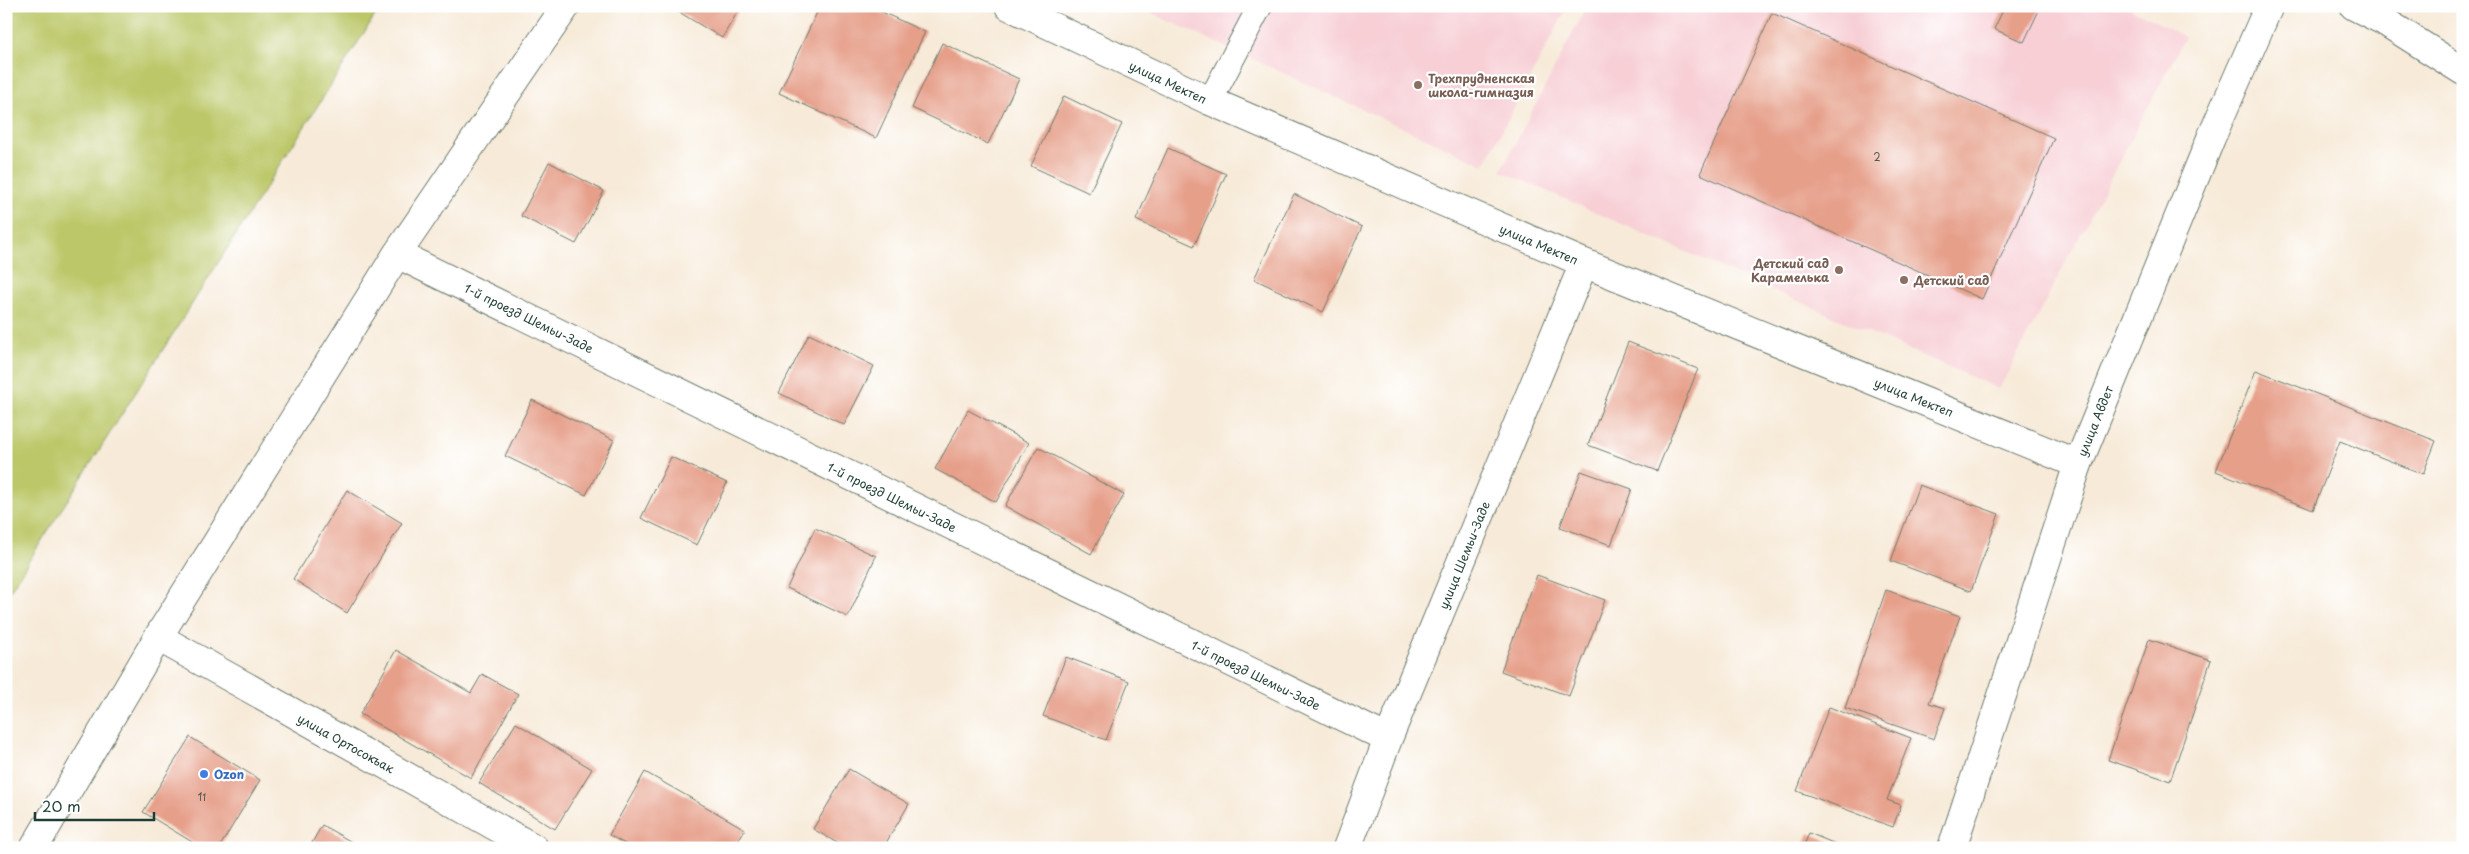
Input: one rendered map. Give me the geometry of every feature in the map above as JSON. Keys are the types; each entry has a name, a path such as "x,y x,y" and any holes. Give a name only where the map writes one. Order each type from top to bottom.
{"street":[{"path":"34,848 158,637 397,254 566,6"},
{"name":"улица Мектеп","path":"1009,6 1210,101 1584,263 2078,464"},
{"path":"1210,101 1260,6"},
{"name":"улица Авдет","path":"1952,848 2078,464 2211,138 2269,6"},
{"path":"2354,6 2384,21 2463,70"},
{"name":"1-й проезд Шемьи-Заде","path":"397,254 1388,739"},
{"name":"улица Шемьи-Заде","path":"1347,848 1388,739 1584,263"},
{"name":"улица Ортосокъак","path":"158,637 534,848"}],"shaded area":[{"name":"Трехпрудненская школа-гимназия","path":"1136,6 1568,6 1484,165"},
{"name":"Детский сад","path":"1587,6 2126,6 2185,37 1999,389 1501,171"}],"green space":[{"path":"6,6 381,6 6,597"}],"building":[{"path":"669,6 741,6 722,38"},
{"path":"820,6 869,6 925,32 876,138 779,93"},
{"path":"2005,6 2041,6 2024,42 1994,29"},
{"name":"Детский сад Карамелька","path":"1772,13 2054,138 1982,299 1700,174"},
{"path":"942,43 1019,79 988,144 912,108"},
{"path":"1064,96 1122,124 1089,193 1031,166"},
{"path":"1168,148 1226,174 1194,246 1136,220"},
{"path":"549,162 604,191 576,244 521,216"},
{"path":"1294,194 1362,227 1323,312 1254,279"},
{"path":"809,334 874,366 844,425 779,393"},
{"path":"1628,342 1698,369 1657,471 1588,445"},
{"path":"2256,370 2436,441 2423,474 2340,441 2313,510 2216,471"},
{"path":"532,400 614,440 586,495 505,456"},
{"path":"968,410 1029,443 996,502 935,469"},
{"path":"1038,447 1124,495 1091,554 1005,506"},
{"path":"671,457 727,483 697,545 641,518"},
{"path":"1581,471 1632,489 1611,545 1560,527"},
{"path":"1919,485 1999,514 1971,591 1891,561"},
{"path":"347,490 402,523 347,613 293,579"},
{"path":"815,528 876,556 848,617 787,588"},
{"path":"1537,575 1605,600 1569,696 1501,671"},
{"path":"1886,590 1960,616 1929,703 1945,708 1934,739 1845,708"},
{"path":"2149,639 2211,660 2170,781 2108,760"},
{"path":"396,650 471,693 482,674 518,694 471,778 360,714"},
{"path":"1066,657 1129,681 1106,740 1043,716"},
{"path":"1829,707 1911,738 1887,800 1901,805 1893,827 1797,791"},
{"path":"516,723 592,769 555,829 479,783"},
{"path":"190,737 260,780 219,848 202,848 143,812"},
{"path":"849,769 909,804 883,848 846,848 813,829"},
{"path":"645,772 745,829 734,848 632,848 609,835"},
{"path":"322,825 362,848 309,848"},
{"path":"1809,833 1845,848 1803,848"}],"place":[{"name":"Трехпрудненская школа-гимназия","path":"1418,85"},
{"name":"Детский сад Карамелька","path":"1839,270"},
{"name":"Детский сад","path":"1904,280"},
{"name":"Ozon","path":"204,774"}]}
